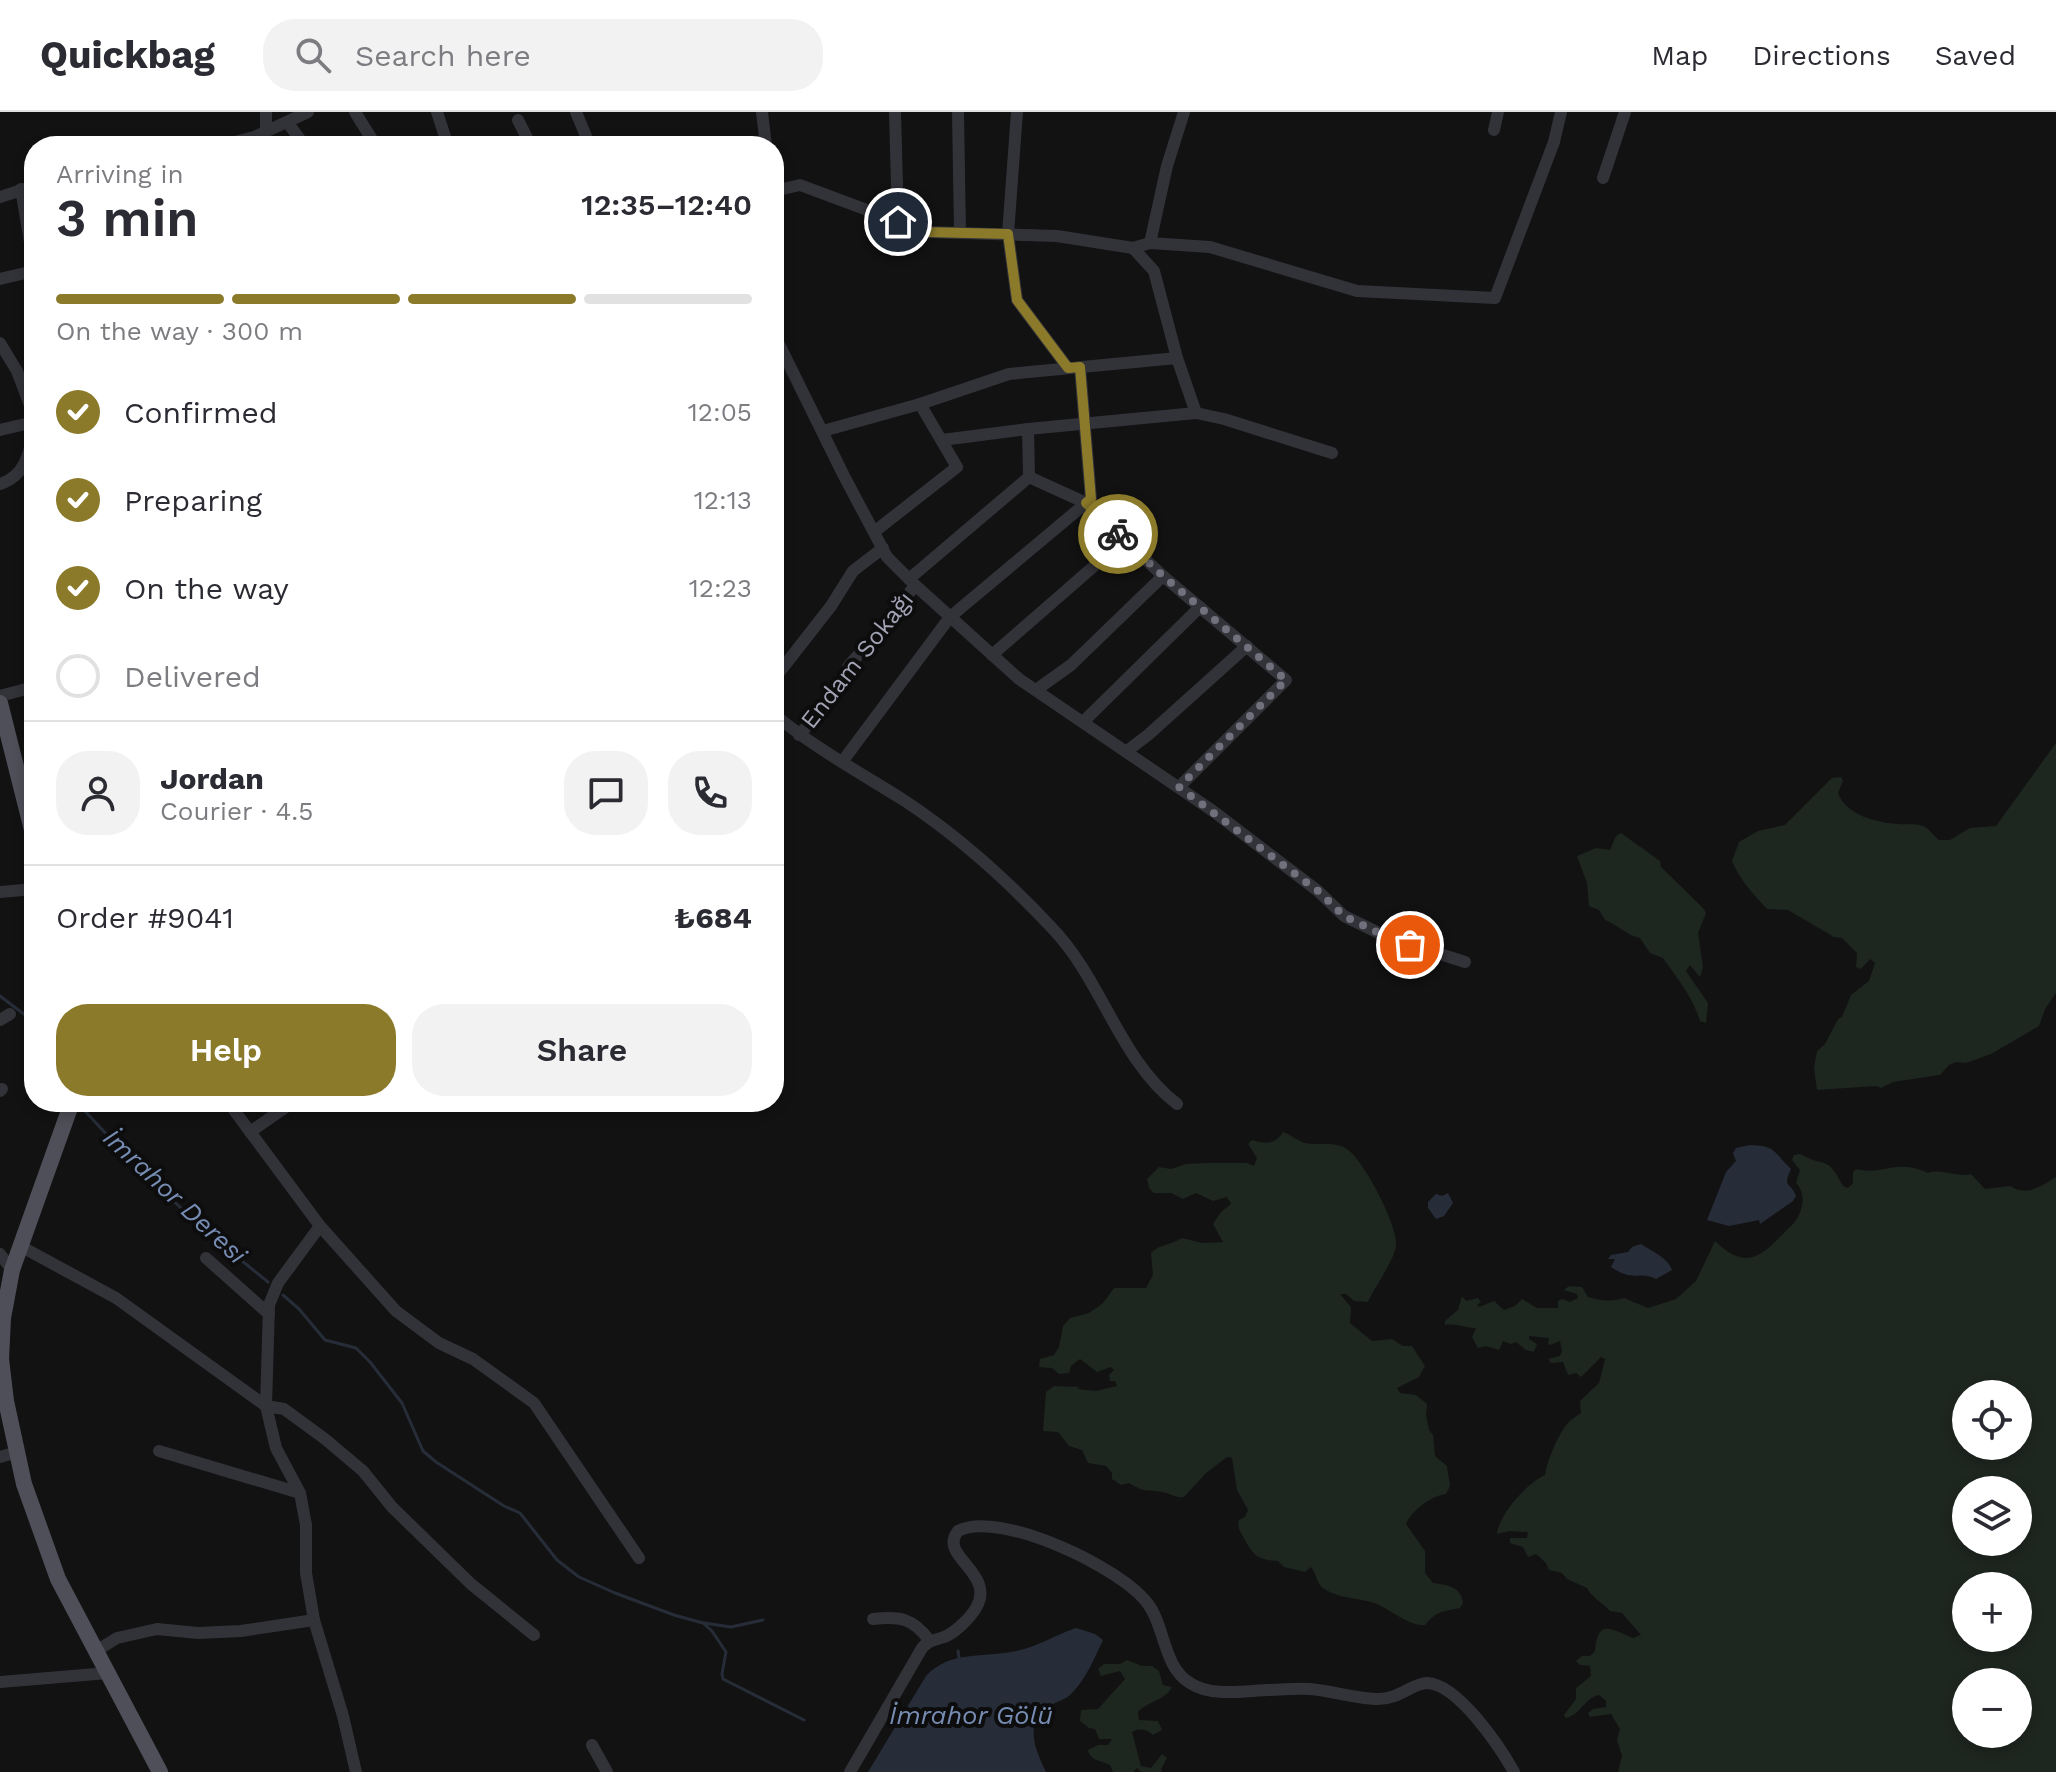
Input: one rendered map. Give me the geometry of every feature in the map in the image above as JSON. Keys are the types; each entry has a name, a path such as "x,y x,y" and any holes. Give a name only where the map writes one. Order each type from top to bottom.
{"main road":[{"path":"0,703 24,798"},
{"path":"69,1112 12,1270 2,1332 3,1401 24,1484 58,1579 159,1770"}],"street":[{"path":"266,112 266,131"},
{"path":"250,136 308,112"},
{"path":"355,112 370,136"},
{"path":"437,112 445,136"},
{"path":"576,112 586,136"},
{"path":"762,112 765,136"},
{"path":"895,112 898,222"},
{"path":"958,112 960,233"},
{"path":"842,762 950,617 1091,499 1086,425 1074,367 1017,300 1008,234 1017,112"},
{"path":"1150,243 1167,166 1184,112"},
{"path":"1494,130 1498,112"},
{"path":"784,189 800,185 926,232 1057,236 1133,248 1150,243 1210,247 1357,291 1495,298 1554,142 1561,112"},
{"path":"1603,178 1625,112"},
{"path":"518,120 526,136"},
{"path":"287,122 298,136"},
{"path":"0,197 24,189"},
{"path":"1133,248 1154,271 1177,358 1196,413"},
{"path":"0,279 24,272"},
{"path":"0,343 17,371 24,391"},
{"path":"784,354 887,557 992,655 1036,690 1213,811 1318,891 1352,921 1387,937 1465,962"},
{"path":"823,431 920,404 1009,374 1177,358"},
{"path":"874,532 957,467 920,404"},
{"path":"942,440 1196,413 1332,453"},
{"path":"0,430 24,422"},
{"path":"1028,429 1029,477 1086,503 1163,576 1286,680 1179,787"},
{"path":"0,484 10,480 24,466"},
{"name":"Endam Sokağı","path":"799,735 827,704 850,664 887,624 912,582 1029,477"},
{"path":"992,655 1124,540"},
{"path":"784,666 831,606 853,571 883,548"},
{"path":"1036,690 1071,665 1163,576"},
{"path":"1083,722 1200,607"},
{"path":"1127,751 1247,646"},
{"path":"0,696 24,690"},
{"path":"784,722 935,822 1051,926 1080,960 1137,1063 1149,1079 1177,1104"},
{"path":"0,892 24,890"},
{"path":"235,1112 320,1226 396,1311 439,1343 473,1359 534,1403 639,1558"},
{"path":"250,1132 279,1112"},
{"path":"320,1226 278,1283 269,1305 266,1406 276,1448 300,1493 306,1525 306,1573 314,1620 356,1772"},
{"path":"22,1247 116,1298 266,1406 284,1409 325,1439 363,1471 392,1507 471,1584 534,1635"},
{"path":"0,1254 12,1270"},
{"path":"206,1258 269,1314"},
{"path":"159,1451 300,1493"},
{"path":"0,1457 17,1452"},
{"path":"850,1772 915,1658 929,1640 949,1635 978,1604 980,1584 954,1550 954,1536 963,1528 973,1526 1008,1529 1066,1549 1104,1567 1137,1591 1157,1618 1180,1675 1190,1684 1208,1690 1309,1689 1376,1699 1401,1695 1419,1684 1437,1685 1459,1701 1494,1739 1514,1772"},
{"path":"873,1619 909,1620 920,1627 929,1640"},
{"path":"96,1651 117,1638 157,1629 198,1633 241,1631 314,1620"},
{"path":"0,1682 108,1673"},
{"path":"592,1745 607,1772"}],"shaded area":[{"path":"2056,743 2056,993 2045,1009 2039,1026 1991,1054 1949,1065 1940,1075 1893,1082 1881,1088 1817,1090 1814,1068 1817,1051 1842,1017 1851,995 1869,981 1875,963 1870,959 1861,969 1856,967 1857,953 1842,938 1834,937 1788,910 1767,909 1743,881 1732,861 1739,842 1758,831 1785,825 1832,778 1841,777 1843,781 1838,793 1842,801 1872,820 1922,826 1939,840 1950,840 1970,828 1996,826"},
{"path":"1621,833 1660,861 1661,867 1706,913 1698,933 1703,967 1700,977 1690,965 1686,971 1708,1003 1706,1023 1700,1021 1689,996 1663,958 1650,953 1640,938 1605,920 1599,910 1589,906 1587,883 1577,856 1596,848 1610,850 1616,836"},
{"path":"1283,1132 1305,1143 1337,1145 1347,1149 1370,1179 1392,1224 1396,1246 1394,1253 1368,1302 1354,1301 1346,1294 1340,1294 1351,1307 1350,1323 1372,1341 1392,1339 1403,1346 1412,1346 1425,1366 1419,1377 1397,1388 1400,1393 1416,1395 1427,1404 1426,1415 1433,1435 1435,1456 1447,1466 1450,1486 1446,1494 1417,1509 1406,1524 1425,1551 1425,1573 1433,1583 1456,1590 1463,1603 1460,1608 1437,1614 1425,1625 1407,1621 1372,1602 1329,1592 1321,1586 1311,1567 1305,1572 1284,1567 1278,1561 1266,1560 1253,1553 1239,1527 1239,1520 1245,1517 1248,1510 1237,1490 1232,1458 1227,1457 1205,1474 1184,1497 1178,1497 1143,1490 1129,1483 1121,1485 1112,1479 1112,1473 1106,1466 1088,1463 1082,1450 1069,1446 1058,1432 1043,1431 1046,1392 1054,1386 1096,1391 1117,1386 1115,1381 1110,1381 1109,1375 1114,1370 1111,1367 1097,1372 1080,1359 1071,1366 1069,1373 1059,1374 1052,1368 1039,1367 1040,1359 1054,1355 1059,1347 1063,1326 1070,1318 1089,1313 1103,1303 1114,1288 1146,1288 1153,1275 1151,1253 1158,1248 1182,1238 1202,1243 1223,1242 1213,1224 1231,1204 1227,1197 1213,1201 1196,1193 1183,1199 1171,1193 1154,1193 1147,1179 1159,1167 1171,1169 1186,1164 1208,1163 1247,1163 1254,1166 1257,1158 1248,1144 1252,1140 1273,1141"},
{"path":"1800,1154 1829,1165 1843,1186 1848,1188 1853,1183 1856,1169 1907,1167 1928,1173 1971,1174 1985,1189 2010,1186 2022,1190 2034,1189 2056,1177 2056,1772 1618,1772 1622,1756 1617,1740 1620,1729 1611,1714 1590,1717 1588,1713 1606,1707 1606,1701 1599,1695 1571,1716 1566,1718 1564,1715 1576,1699 1576,1688 1591,1676 1590,1666 1580,1665 1576,1661 1595,1651 1602,1630 1611,1629 1633,1638 1641,1635 1622,1613 1610,1611 1587,1588 1567,1579 1562,1573 1549,1570 1536,1554 1528,1557 1523,1547 1510,1543 1510,1538 1527,1538 1528,1532 1497,1534 1503,1517 1515,1500 1545,1475 1562,1432 1581,1413 1580,1401 1599,1383 1605,1359 1601,1357 1581,1377 1576,1373 1568,1375 1563,1362 1551,1363 1548,1359 1560,1356 1560,1341 1550,1345 1549,1338 1529,1336 1537,1344 1534,1352 1516,1342 1503,1341 1499,1350 1486,1346 1478,1348 1472,1337 1476,1328 1445,1325 1445,1321 1458,1310 1462,1296 1466,1301 1478,1298 1481,1302 1477,1305 1479,1307 1494,1301 1504,1310 1522,1299 1537,1308 1558,1308 1558,1301 1562,1299 1570,1302 1578,1298 1577,1294 1564,1290 1569,1286 1582,1287 1588,1297 1606,1300 1624,1298 1648,1308 1676,1299 1696,1281 1715,1241 1739,1257 1748,1258 1766,1250 1794,1223 1803,1197 1796,1183 1800,1170 1792,1160 1794,1155"},
{"path":"1127,1660 1152,1666 1159,1671 1163,1685 1172,1687 1166,1695 1138,1712 1139,1720 1158,1721 1162,1730 1153,1735 1143,1730 1132,1732 1141,1766 1151,1768 1162,1754 1167,1758 1162,1772 1141,1772 1137,1768 1133,1772 1113,1772 1110,1765 1089,1754 1088,1750 1098,1745 1108,1745 1112,1739 1099,1739 1095,1729 1080,1721 1081,1710 1098,1709 1125,1679 1120,1671 1101,1676 1098,1669 1104,1664 1120,1664"}],"water":[{"path":"1750,1145 1770,1149 1791,1169 1787,1182 1796,1196 1760,1224 1759,1220 1729,1226 1707,1220 1726,1172 1736,1161 1733,1153 1736,1148"},
{"path":"1448,1193 1453,1203 1444,1216 1436,1219 1428,1208 1428,1202 1436,1194 1442,1196"},
{"path":"1641,1244 1664,1259 1672,1270 1656,1279 1626,1274 1611,1267 1615,1259 1608,1259 1611,1255 1628,1252"},
{"name":"İmrahor Gölü","path":"1076,1628 1103,1640 1076,1688 1036,1720 1035,1745 1046,1772 868,1772 926,1676 935,1668 968,1656 1024,1649"}],"waterway":[{"name":"İmrahor Deresi","path":"0,996 24,1014"},
{"name":"İmrahor Deresi","path":"86,1112 137,1167 209,1234 268,1282"},
{"name":"İmrahor Deresi","path":"283,1295 325,1340 356,1348 370,1362 402,1403 423,1451 436,1462 520,1513 557,1560 579,1577 674,1615 703,1623 726,1652 723,1679 804,1720"},
{"path":"704,1623 731,1627 763,1620"},
{"path":"958,1651 959,1657"}],"way so far":[{"path":"1118,534 1286,680 1179,787 1318,891 1344,916 1410,945"}],"route":[{"path":"898,222 926,232 1008,234 1017,300 1068,368 1080,367 1091,499 1086,503 1118,534"}]}
